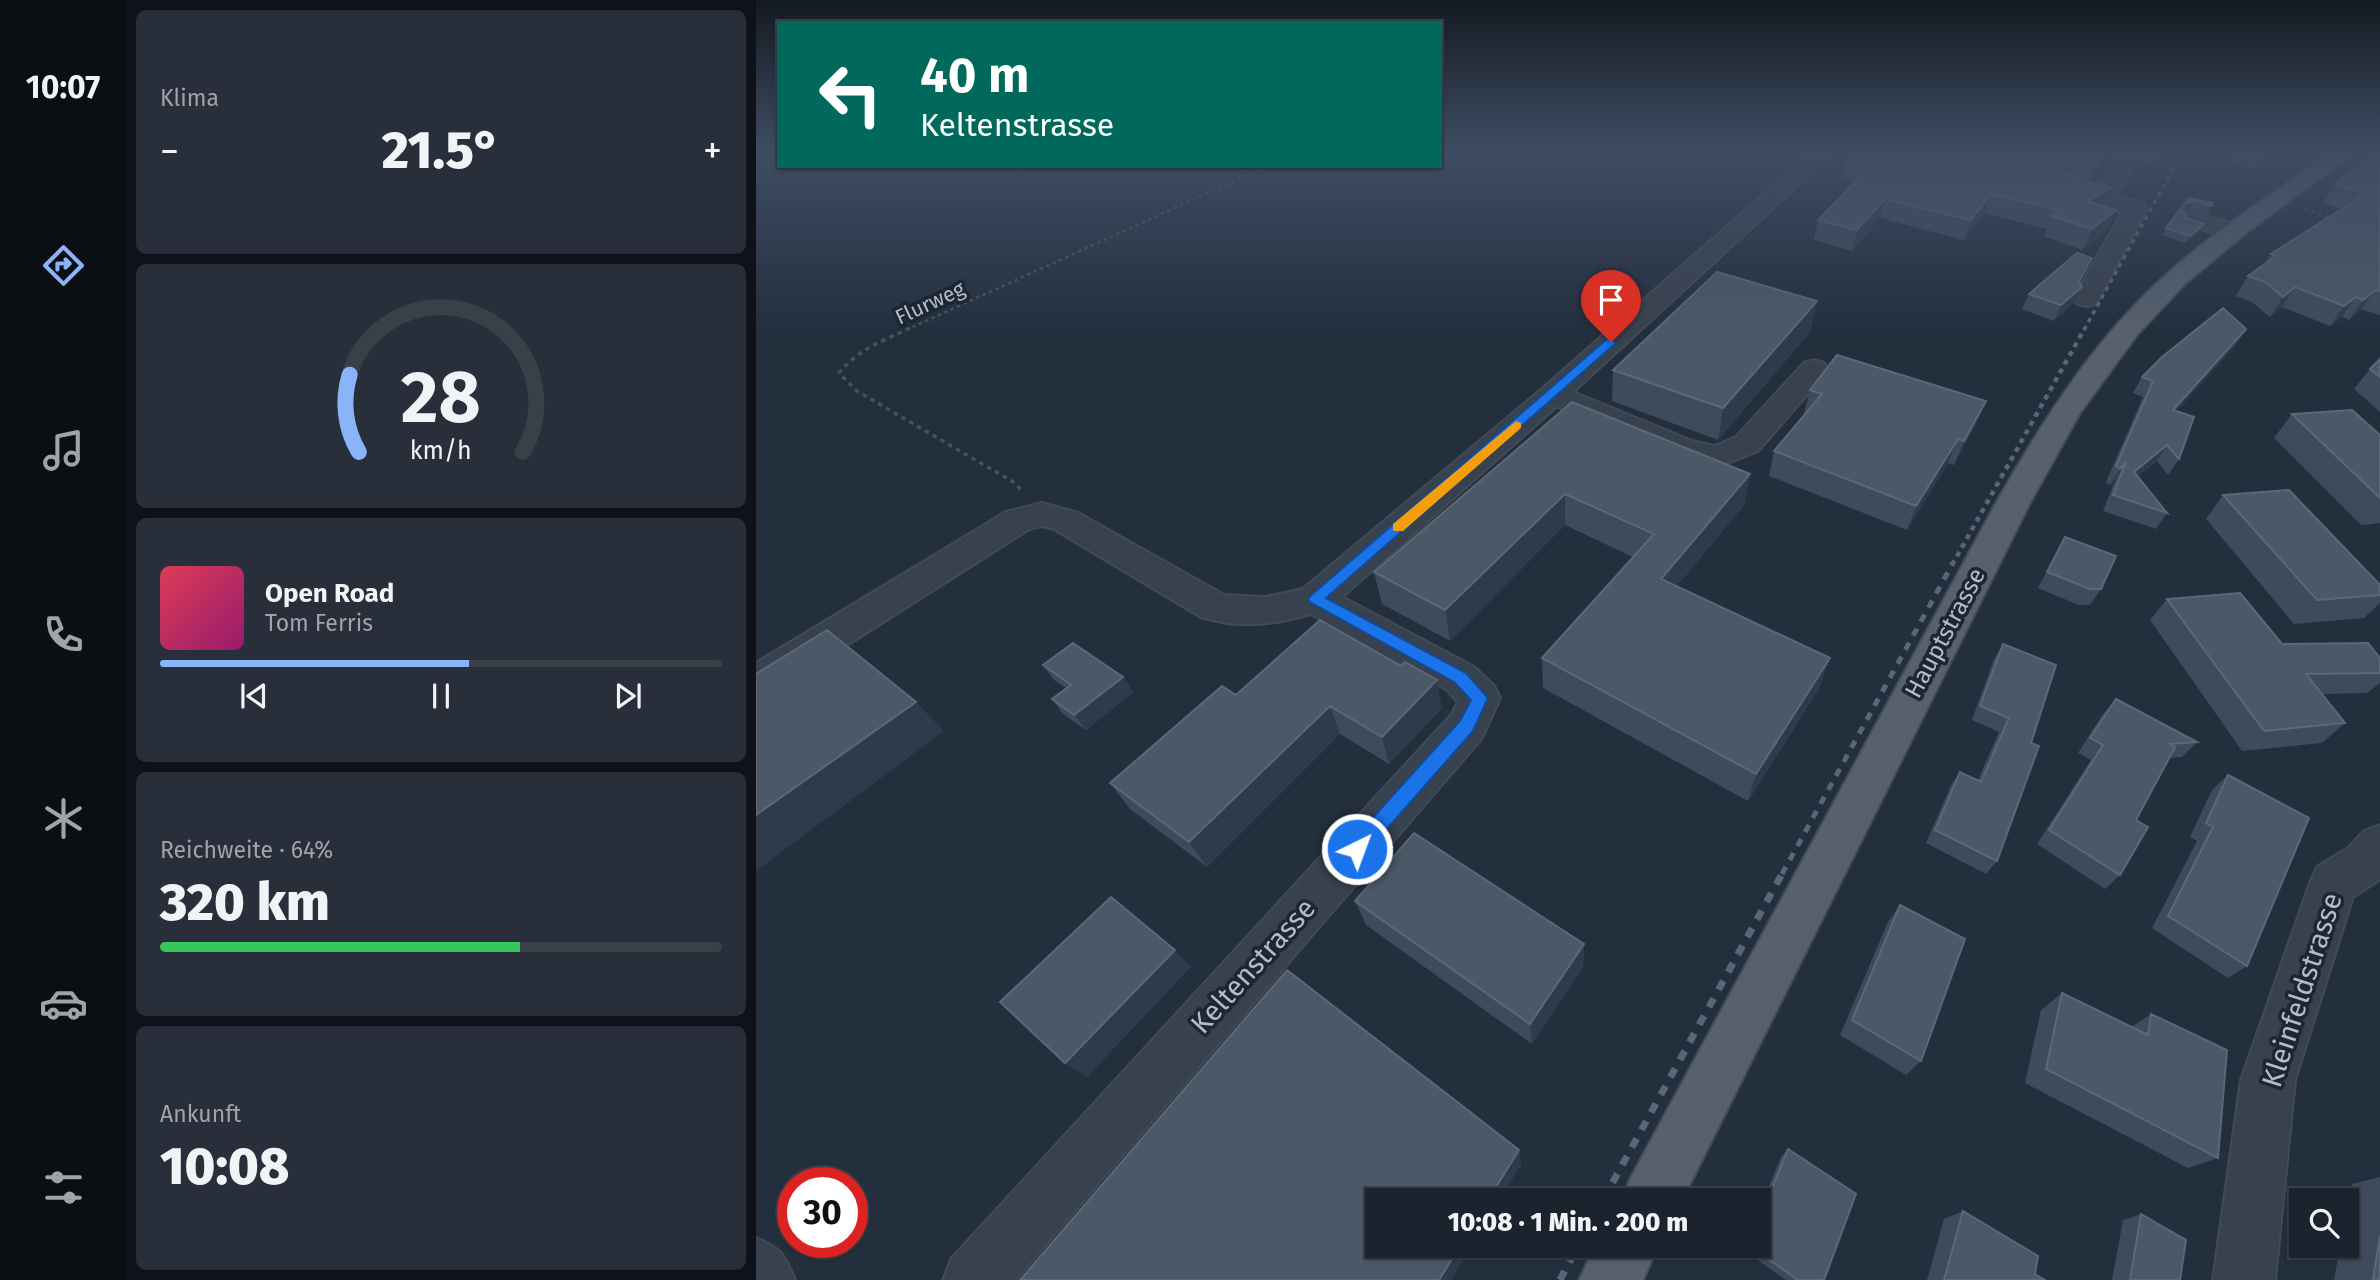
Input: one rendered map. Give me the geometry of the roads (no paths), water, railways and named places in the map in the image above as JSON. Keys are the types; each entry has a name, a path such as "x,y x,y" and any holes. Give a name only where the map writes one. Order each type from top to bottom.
{"main road":[{"name":"Hauptstrasse","path":"1657,1188 2033,464 2100,363 2144,311 2175,280 2262,211"},
{"path":"1610,1280 1622,1258"}],"street":[{"path":"756,682 1018,520 1042,513 1066,521 1214,607 1237,614 1272,611 1315,598 1553,394 1758,211"},
{"path":"2087,298 2134,211"},
{"path":"2191,218 2233,232"},
{"path":"1553,394 1682,447 1718,457 1747,444 1814,369"},
{"name":"Keltenstrasse","path":"974,1280 1467,726 1480,698 1460,678 1315,598"},
{"name":"Kleinfeldstrasse","path":"2244,1280 2269,1080 2334,883 2365,863 2380,846"},
{"path":"756,1269 764,1280"}],"railway":[{"path":"2084,330 2150,211"},
{"path":"1952,565 2085,328"},
{"path":"1782,874 1953,563"},
{"path":"1610,1188 1783,872"},
{"path":"1560,1280 1572,1258"}]}
